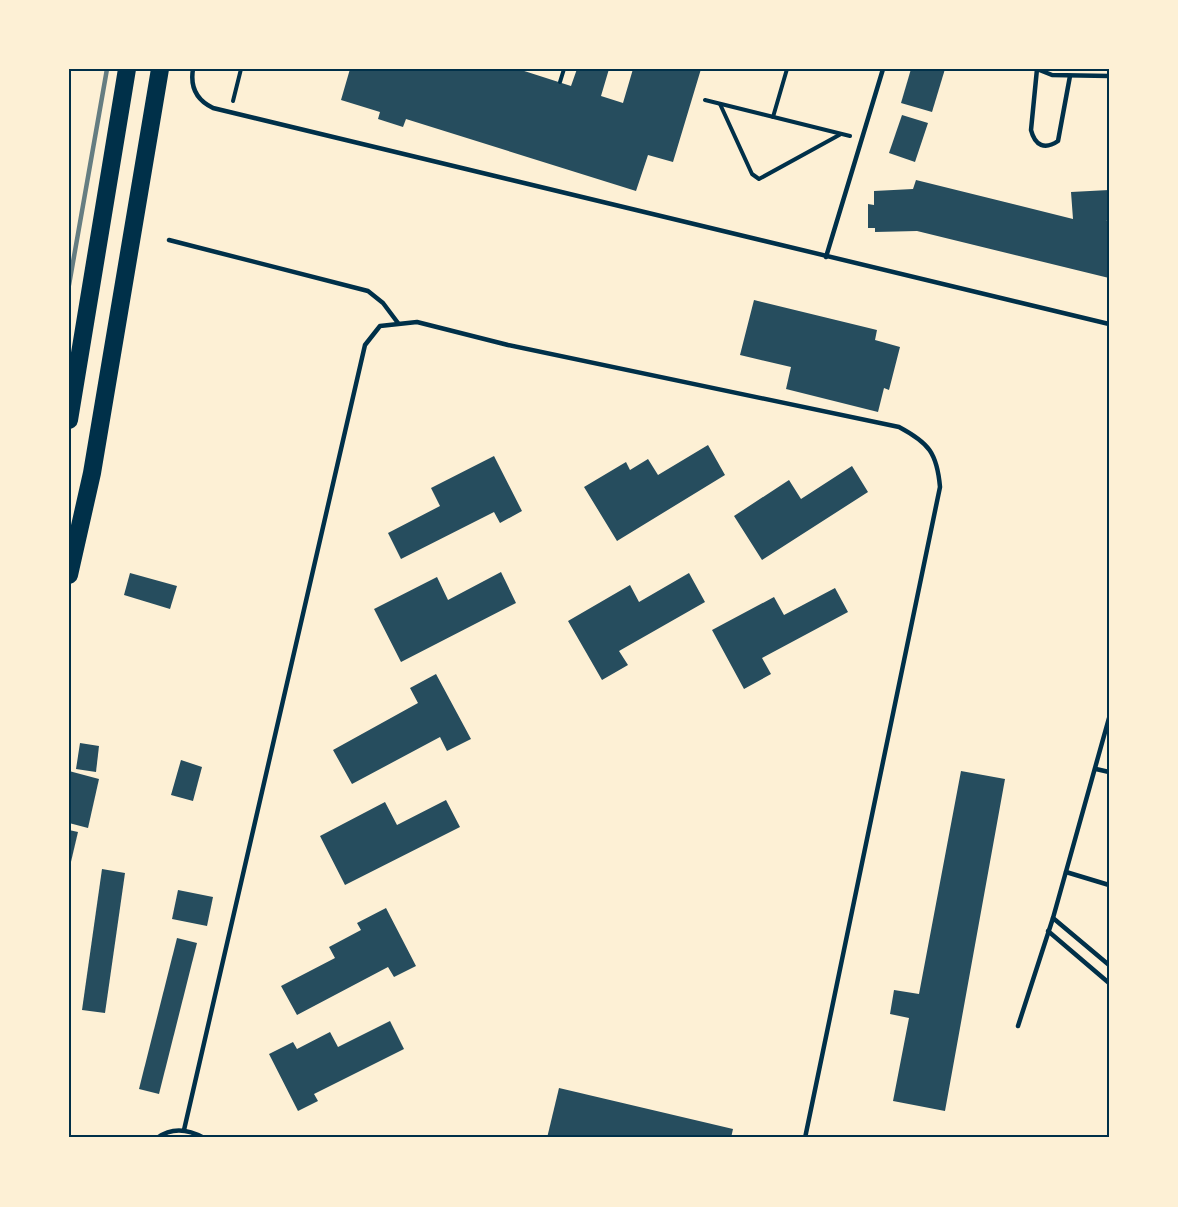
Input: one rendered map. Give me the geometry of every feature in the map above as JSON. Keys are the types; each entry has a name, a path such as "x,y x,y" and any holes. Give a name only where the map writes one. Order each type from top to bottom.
{"highway":[{"path":"69,420 128,69"},
{"path":"69,575 92,473 160,69"}],"lane":[{"path":"193,69 191,80 197,97 213,108 230,113 1109,324"},
{"path":"826,257 883,69"},
{"path":"1070,76 1058,141 1051,147 1041,146 1033,140 1031,130 1037,69 1052,75 1109,76"},
{"path":"169,240 368,291 383,303 398,323"},
{"path":"184,1130 365,345 380,326 417,322 508,345 900,427 919,438 930,449 939,467 940,487 805,1138"},
{"path":"1018,1026 1053,918 1109,718"},
{"path":"1096,769 1109,772"},
{"path":"1066,872 1109,885"},
{"path":"1053,918 1109,965"},
{"path":"1048,931 1109,983"},
{"path":"157,1138 172,1131 184,1130 204,1138"}],"path":[{"path":"230,113 241,69"},
{"path":"560,82 564,69"},
{"path":"773,117 787,69"},
{"path":"705,100 862,139"},
{"path":"720,104 752,174 759,179 841,134"}],"building":[{"path":"350,69 518,69 571,86 577,69 609,69 601,96 623,103 633,69 701,69 673,162 648,155 636,191 406,119 403,127 378,119 380,112 341,100"},
{"path":"911,69 945,69 932,112 901,103"},
{"path":"902,115 928,123 915,162 889,153"},
{"path":"916,180 1073,219 1071,192 1109,190 1109,220 1106,221 1109,221 1109,278 917,231 875,232 875,228 868,228 868,204 874,205 874,191 913,189"},
{"path":"754,300 877,330 875,340 900,347 889,390 884,388 878,412 786,389 791,367 740,355"},
{"path":"708,445 725,475 617,541 584,487 626,462 630,470 648,459 658,475"},
{"path":"494,456 522,511 500,523 494,512 401,559 388,533 440,506 431,488"},
{"path":"852,466 868,492 762,560 734,516 789,480 801,499"},
{"path":"501,572 516,603 401,662 374,609 437,577 448,600"},
{"path":"130,573 177,586 170,609 124,595"},
{"path":"689,573 705,602 619,651 628,665 602,680 568,621 630,585 639,602"},
{"path":"835,588 848,612 762,658 771,674 744,689 712,630 774,597 784,615"},
{"path":"436,674 471,739 447,751 440,737 352,784 333,750 418,703 410,688"},
{"path":"80,743 99,746 96,772 76,769"},
{"path":"181,760 202,767 193,801 171,795"},
{"path":"69,771 99,779 88,828 69,823"},
{"path":"961,771 1005,779 945,1111 893,1101 909,1018 890,1014 894,990 919,994"},
{"path":"446,800 460,827 345,885 320,836 385,802 397,825"},
{"path":"69,830 78,832 70,866 69,866"},
{"path":"102,869 125,873 105,1013 82,1010"},
{"path":"178,890 213,897 207,926 172,919"},
{"path":"386,908 416,966 394,977 388,967 297,1015 281,986 335,958 329,947 361,930 357,923"},
{"path":"177,938 197,943 159,1094 139,1089"},
{"path":"390,1021 404,1049 314,1094 318,1101 298,1111 269,1054 293,1042 297,1049 330,1032 338,1047"},
{"path":"559,1088 733,1129 731,1138 547,1138"}],"railway":[{"path":"69,285 107,69"}]}
